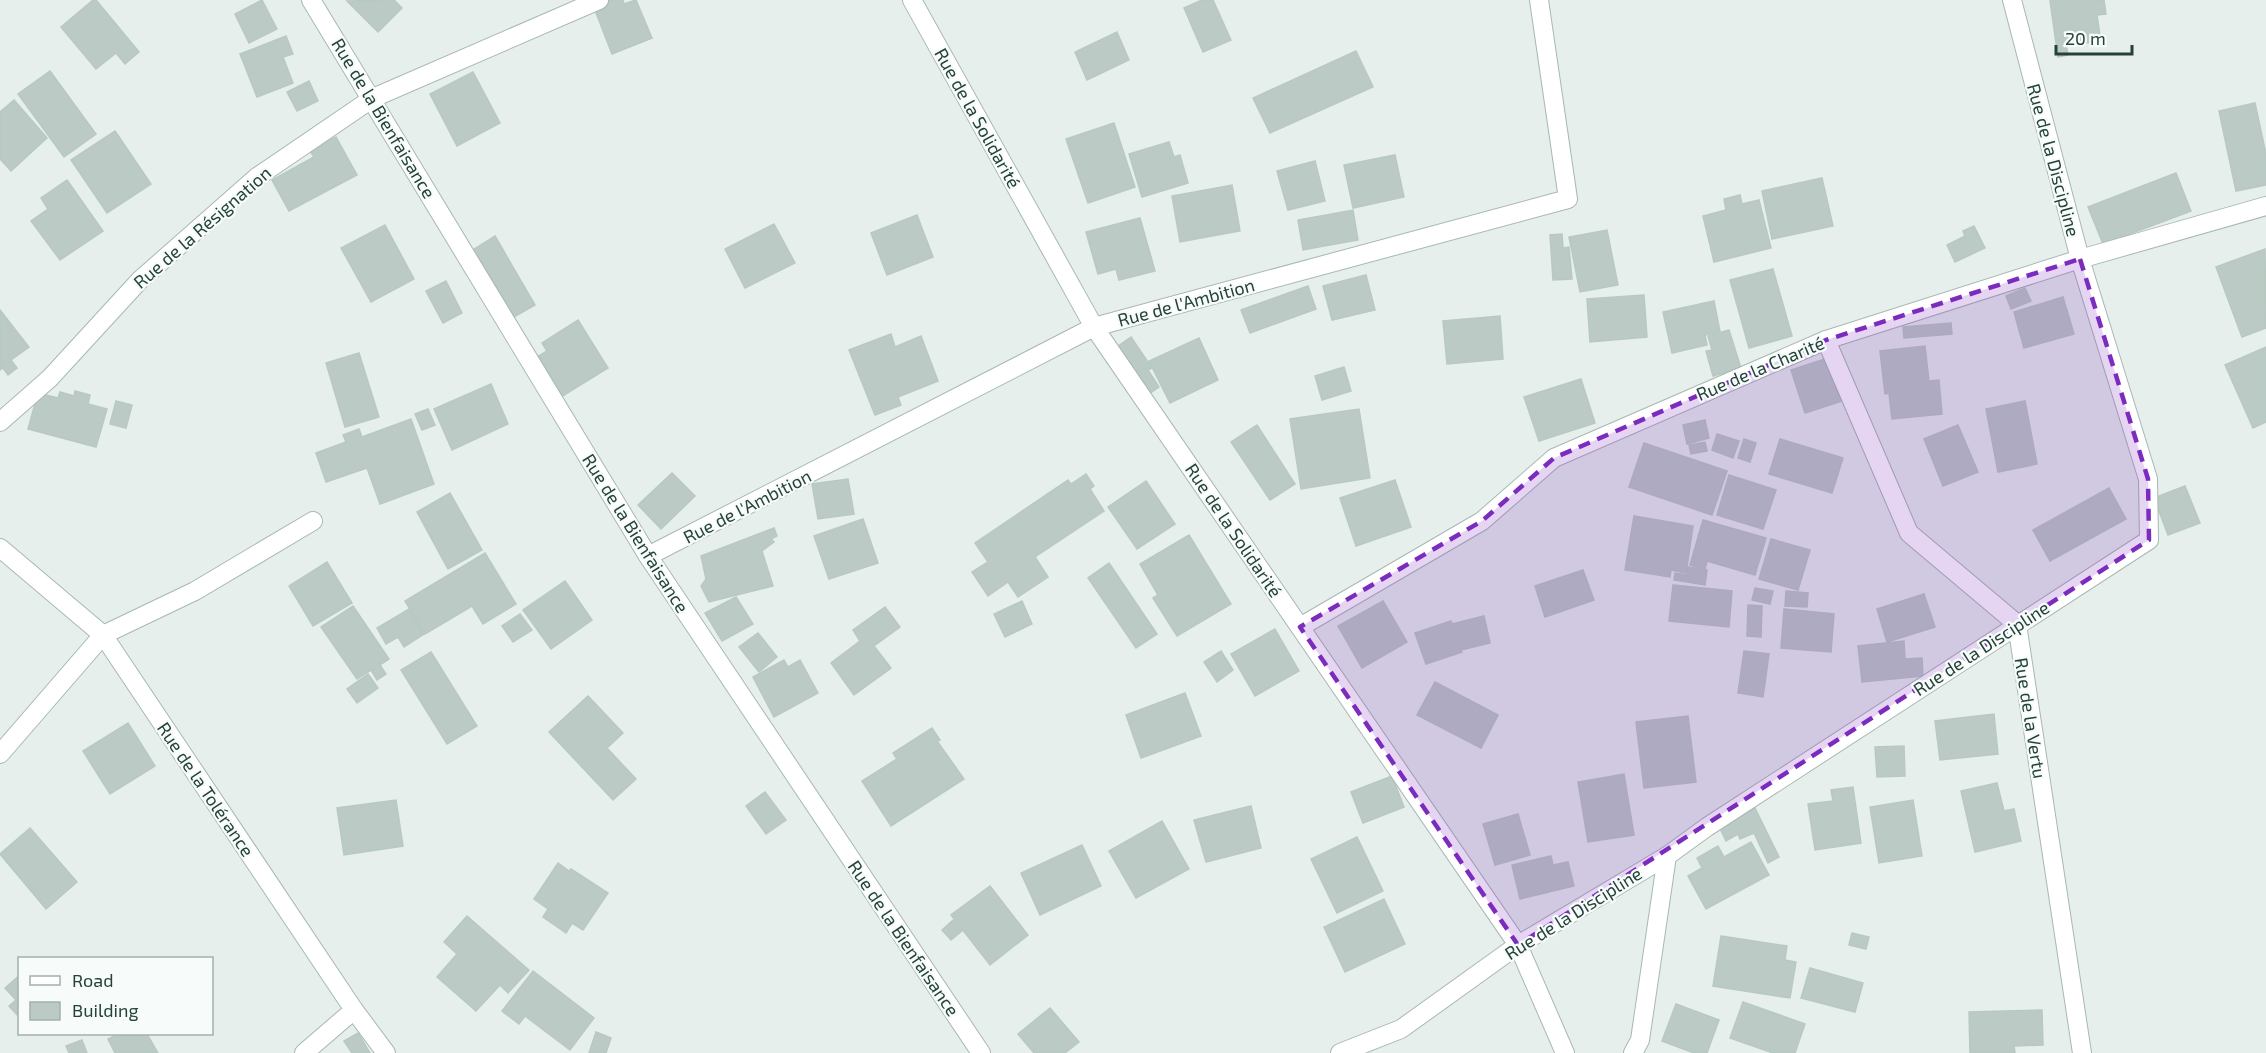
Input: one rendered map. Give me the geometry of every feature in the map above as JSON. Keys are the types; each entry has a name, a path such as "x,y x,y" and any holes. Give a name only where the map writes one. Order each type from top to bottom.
{"street":[{"name":"Rue de la Bienfaisance","path":"311,0 373,98 648,556 981,1053"},
{"name":"Rue de la Résignation","path":"0,422 50,378 140,280 257,177 373,98 599,0"},
{"name":"Rue de la Solidarité","path":"912,0 1094,327 1518,945 1565,1053"},
{"name":"Rue de l'Ambition","path":"648,556 1094,327 1568,199 1539,0"},
{"name":"Rue de la Discipline","path":"1340,1053 1401,1029 1518,945 1667,856 1717,820 2150,540 2148,479 2080,259 2012,0"},
{"name":"Rue de la Charité","path":"1300,627 1482,521 1554,458 1826,340 2080,259 2266,206"},
{"path":"1826,340 1909,533 2017,624"},
{"path":"0,754 103,635 195,591 313,520"},
{"name":"Rue de la Tolérance","path":"0,548 103,635 354,1010 386,1053"},
{"name":"Rue de la Vertu","path":"2017,624 2082,1053"},
{"path":"1633,1053 1640,1040 1667,856"},
{"path":"304,1053 354,1010"}],"highlighted area":[{"path":"2080,259 2148,479 2149,540 1518,945 1300,627 1482,521 1554,458 1826,340"}],"building":[{"path":"93,0 96,0 139,52 125,64 116,53 96,69 61,27"},
{"path":"262,0 277,29 249,43 235,14"},
{"path":"394,0 402,8 378,32 347,1"},
{"path":"605,0 623,0 624,4 636,0 652,38 612,54 593,5"},
{"path":"1202,0 1213,0 1231,40 1203,52 1184,8"},
{"path":"2104,0 2106,14 2097,15 2101,42 2066,44 2068,55 2058,57 2050,1"},
{"path":"1117,32 1129,60 1087,80 1075,52"},
{"path":"286,36 293,54 283,57 293,83 257,97 240,54"},
{"path":"1356,51 1373,87 1270,133 1253,98"},
{"path":"50,71 96,134 64,157 18,94"},
{"path":"473,72 500,123 457,146 430,94"},
{"path":"309,81 318,101 297,111 287,92"},
{"path":"14,100 47,138 11,171 0,159 0,112"},
{"path":"2255,103 2266,154 2266,185 2236,191 2219,111"},
{"path":"1114,123 1135,187 1088,203 1066,139"},
{"path":"115,131 151,184 107,213 71,160"},
{"path":"336,137 357,175 289,211 272,180 314,157 310,151"},
{"path":"1169,142 1174,157 1180,155 1188,183 1142,197 1129,154"},
{"path":"1395,155 1404,197 1353,208 1344,165"},
{"path":"1315,161 1325,201 1288,210 1277,171"},
{"path":"2176,173 2191,211 2103,244 2088,207"},
{"path":"1822,178 1833,226 1772,239 1762,191"},
{"path":"67,180 103,231 60,260 31,221 48,209 41,198"},
{"path":"1232,185 1240,231 1180,242 1172,196"},
{"path":"1740,195 1742,204 1759,200 1771,248 1714,262 1703,216 1726,210 1724,199"},
{"path":"1353,210 1358,240 1303,250 1298,220"},
{"path":"917,215 933,257 887,275 871,233"},
{"path":"1140,218 1155,271 1119,280 1116,269 1098,274 1086,232"},
{"path":"774,224 795,263 745,288 725,249"},
{"path":"385,225 414,279 371,302 341,248"},
{"path":"1974,226 1985,248 1955,262 1947,245 1965,236 1963,231"},
{"path":"1607,230 1618,285 1580,292 1569,237"},
{"path":"1562,234 1563,248 1569,247 1572,279 1553,280 1550,235"},
{"path":"495,236 535,305 507,321 468,253"},
{"path":"2265,249 2266,328 2242,337 2216,267"},
{"path":"1773,269 1792,336 1749,348 1730,280"},
{"path":"1366,275 1375,310 1332,320 1323,286"},
{"path":"446,281 462,313 443,323 426,291"},
{"path":"1308,286 1316,309 1250,333 1241,310"},
{"path":"2025,288 2031,301 2011,309 2006,296"},
{"path":"1644,295 1647,337 1590,342 1587,299"},
{"path":"2063,297 2074,334 2024,348 2014,312"},
{"path":"1714,301 1720,332 1705,335 1707,345 1672,353 1663,312"},
{"path":"0,310 29,347 11,360 17,368 8,375 3,368 0,370"},
{"path":"1500,316 1503,359 1447,364 1443,321"},
{"path":"578,320 608,368 561,397 537,357 547,351 542,343"},
{"path":"1951,323 1952,334 1904,338 1903,327"},
{"path":"1729,330 1741,368 1713,376 1706,351 1712,350 1708,336"},
{"path":"891,334 895,347 921,336 938,381 898,397 901,405 875,415 849,350"},
{"path":"1131,337 1152,368 1148,370 1159,387 1146,396 1114,349"},
{"path":"1199,338 1218,380 1170,403 1149,361"},
{"path":"1925,346 1929,381 1939,380 1942,414 1892,419 1889,393 1885,394 1880,351"},
{"path":"2266,347 2266,422 2253,428 2225,365"},
{"path":"359,353 379,417 345,427 326,363"},
{"path":"1828,358 1842,401 1805,413 1791,370"},
{"path":"1344,367 1351,391 1322,400 1315,376"},
{"path":"1581,379 1595,423 1539,441 1524,397"},
{"path":"491,384 508,424 452,450 434,409"},
{"path":"75,391 90,395 88,404 107,409 96,447 28,429 38,393 58,398 60,392 74,396"},
{"path":"116,401 132,405 126,428 110,424"},
{"path":"2025,401 2037,464 1998,472 1986,409"},
{"path":"428,409 435,425 422,430 415,414"},
{"path":"1359,409 1370,478 1301,489 1290,419"},
{"path":"411,419 434,484 380,504 367,468 326,482 316,453 346,442 343,435 359,429 362,437"},
{"path":"1705,420 1709,438 1687,444 1683,425"},
{"path":"1257,425 1295,484 1270,500 1231,442"},
{"path":"1958,425 1978,472 1943,486 1924,439"},
{"path":"1717,434 1739,441 1733,458 1712,450"},
{"path":"1744,439 1756,443 1750,462 1738,458"},
{"path":"1780,439 1843,458 1832,493 1769,474"},
{"path":"1705,442 1707,451 1691,454 1689,445"},
{"path":"1644,443 1727,471 1712,515 1629,487"},
{"path":"672,473 695,496 661,529 638,505"},
{"path":"1086,474 1094,486 1090,489 1104,511 1035,557 1048,577 1018,597 1008,582 988,596 972,572 988,562 975,543 1068,480 1071,484"},
{"path":"1729,475 1776,490 1763,529 1717,515"},
{"path":"848,479 854,514 818,519 812,484"},
{"path":"1395,480 1411,527 1356,546 1340,498"},
{"path":"1146,481 1175,524 1137,549 1108,507"},
{"path":"2185,486 2200,523 2168,535 2154,498"},
{"path":"2109,488 2126,519 2050,561 2033,530"},
{"path":"450,493 482,550 448,569 417,512"},
{"path":"1634,516 1693,526 1686,573 1671,570 1670,577 1625,570"},
{"path":"863,519 878,563 829,579 814,536"},
{"path":"1703,520 1766,538 1755,575 1707,561 1705,569 1690,565"},
{"path":"774,528 777,536 771,539 774,542 762,551 773,586 709,602 701,586 706,579 701,556"},
{"path":"1189,535 1231,604 1177,636 1153,598 1158,595 1140,564"},
{"path":"1771,539 1810,550 1798,590 1759,579"},
{"path":"485,553 516,604 483,624 472,606 425,634 405,601"},
{"path":"327,562 352,603 313,626 289,586"},
{"path":"1109,563 1157,634 1136,648 1088,578"},
{"path":"1688,567 1707,570 1705,585 1674,580 1675,573 1687,575"},
{"path":"1583,570 1594,600 1545,617 1535,586"},
{"path":"565,581 592,620 551,649 523,610"},
{"path":"1673,585 1732,591 1729,627 1669,621"},
{"path":"1755,588 1773,591 1770,604 1752,600"},
{"path":"1786,591 1808,593 1807,607 1785,606"},
{"path":"1924,594 1935,627 1887,642 1877,609"},
{"path":"736,597 753,624 722,641 705,613"},
{"path":"1022,601 1032,624 1005,637 994,614"},
{"path":"1383,601 1407,642 1362,668 1338,626"},
{"path":"1748,605 1762,606 1761,637 1747,636"},
{"path":"353,606 389,659 380,665 386,674 377,680 371,670 357,679 321,627"},
{"path":"885,607 900,627 874,646 891,668 854,695 831,663 860,641 853,630"},
{"path":"409,609 424,634 404,647 398,637 386,644 377,628"},
{"path":"1784,609 1834,614 1831,652 1781,648"},
{"path":"520,614 532,630 513,642 502,626"},
{"path":"1484,616 1490,643 1461,650 1462,652 1426,664 1415,633 1451,621 1452,624"},
{"path":"1275,629 1299,671 1255,696 1231,654"},
{"path":"758,633 777,657 759,672 739,647"},
{"path":"1904,641 1905,659 1922,658 1923,676 1862,682 1858,646"},
{"path":"1221,651 1233,670 1217,682 1204,662"},
{"path":"1744,651 1769,654 1763,697 1738,693"},
{"path":"431,652 477,726 447,744 401,670"},
{"path":"784,660 788,667 800,660 818,693 774,717 753,677"},
{"path":"368,674 378,688 357,703 347,689"},
{"path":"1435,682 1498,715 1481,748 1417,715"},
{"path":"1185,693 1201,736 1141,758 1126,715"},
{"path":"588,696 623,733 607,748 636,779 613,800 549,732"},
{"path":"1994,714 1998,754 1940,760 1935,721"},
{"path":"1688,716 1696,782 1644,788 1636,722"},
{"path":"128,723 155,766 110,794 83,751"},
{"path":"932,728 940,740 937,741 964,779 891,826 862,781 897,759 893,753"},
{"path":"1904,746 1905,776 1877,777 1875,747"},
{"path":"1624,774 1634,835 1588,842 1578,782"},
{"path":"1392,776 1404,807 1363,823 1351,792"},
{"path":"1997,783 2004,811 2014,809 2021,841 1975,852 1961,791"},
{"path":"1853,787 1861,843 1815,850 1808,804 1833,801 1831,790"},
{"path":"765,792 786,820 766,834 746,806"},
{"path":"396,800 403,846 344,855 337,808"},
{"path":"1913,800 1922,856 1879,863 1870,807"},
{"path":"1251,806 1261,848 1206,862 1194,820"},
{"path":"1755,808 1779,857 1768,863 1754,833 1740,839 1738,834 1726,841 1719,826"},
{"path":"1518,814 1530,855 1495,865 1483,824"},
{"path":"1162,821 1189,869 1136,898 1109,851"},
{"path":"30,828 77,882 46,909 0,854"},
{"path":"1357,837 1383,891 1337,913 1311,859"},
{"path":"1751,842 1769,875 1706,909 1688,876 1702,868 1697,858 1718,846 1724,857"},
{"path":"1082,845 1101,886 1040,915 1021,873"},
{"path":"1551,856 1553,865 1568,862 1574,886 1520,899 1512,865"},
{"path":"558,863 608,893 583,930 572,923 566,933 543,917 548,909 534,899"},
{"path":"990,886 1028,935 990,965 951,915"},
{"path":"1384,899 1405,944 1345,972 1324,927"},
{"path":"467,916 529,970 508,993 500,985 476,1011 437,977 457,954 444,942"},
{"path":"953,920 962,931 951,940 942,930"},
{"path":"1852,933 1869,937 1866,949 1849,945"},
{"path":"1721,936 1787,946 1785,960 1796,962 1790,998 1713,986"},
{"path":"1810,968 1863,983 1855,1012 1801,998"},
{"path":"533,971 594,1018 570,1050 525,1016 519,1024 502,1011"},
{"path":"18,977 18,1016 9,1006 16,1000 5,988"},
{"path":"1743,1002 1805,1024 1795,1053 1773,1053 1730,1038"},
{"path":"1676,1004 1719,1020 1707,1053 1694,1053 1662,1041"},
{"path":"1050,1008 1079,1042 1065,1053 1034,1053 1018,1034"},
{"path":"2042,1010 2043,1045 2014,1046 2015,1053 1970,1053 1969,1012"},
{"path":"596,1032 611,1038 606,1053 589,1053"},
{"path":"358,1033 370,1053 352,1053 344,1041"},
{"path":"116,1035 148,1035 158,1053 115,1053 108,1039"},
{"path":"82,1040 87,1053 69,1053 66,1046"}]}
